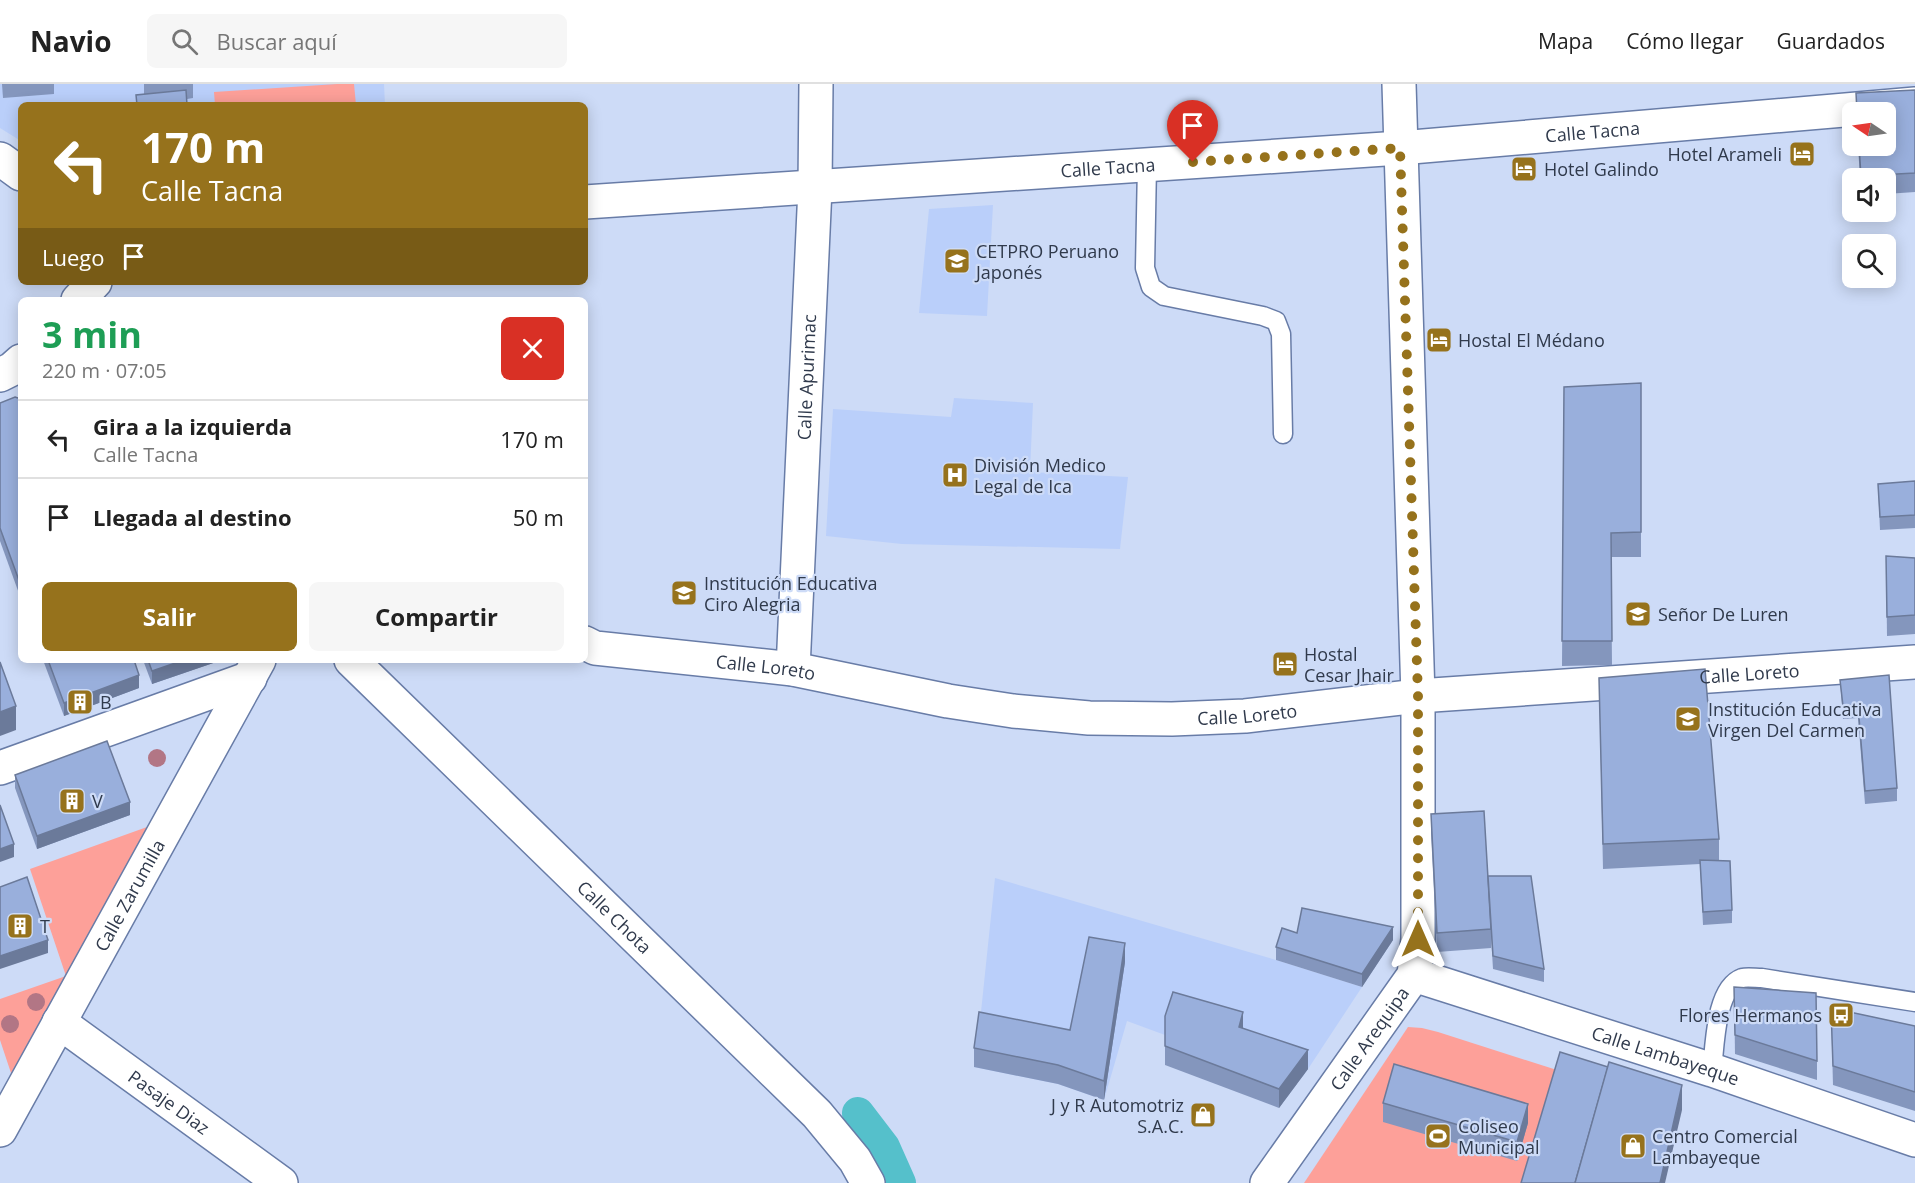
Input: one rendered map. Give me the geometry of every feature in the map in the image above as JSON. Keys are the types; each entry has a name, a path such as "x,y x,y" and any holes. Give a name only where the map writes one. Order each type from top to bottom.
{"street":[{"name":"Calle Apurimac","path":"793,669 815,188 816,84"},
{"name":"Calle Arequipa","path":"1267,1183 1414,975 1418,939 1418,696 1399,84"},
{"name":"Calle Tacna","path":"588,202 1400,148 1915,104"},
{"path":"0,159 18,172"},
{"path":"81,297 92,285"},
{"name":"Calle Loreto","path":"588,644 595,648 793,669 948,701 1013,711 1089,718 1245,716 1418,696 1915,662"},
{"name":"Calle Chota","path":"354,663 816,1114 855,1160 868,1183"},
{"path":"0,768 254,669"},
{"name":"Calle Zarumilla","path":"0,1130 254,669"},
{"name":"Calle Lambayeque","path":"1414,975 1712,1070 1915,1140"},
{"name":"Pasaje Diaz","path":"59,1022 281,1183"}],"lane":[{"path":"1147,165 1145,268 1151,287 1164,296 1263,316 1276,321 1281,334 1283,434"},
{"path":"1712,1070 1721,1002 1728,990 1742,978 1762,978 1915,1002"}],"shaded area":[{"path":"0,84 384,84 385,102 18,102 18,139 0,128"},
{"path":"354,84 356,102 215,102 214,92"},
{"name":"CETPRO Peruano Japonés","path":"993,205 987,316 919,313 929,209"},
{"name":"División Medico Legal de Ica","path":"954,398 1033,403 1030,472 1128,477 1120,549 902,544 826,536 833,409 951,417"},
{"path":"147,827 12,1076 0,1040 0,999 66,976 30,869"},
{"path":"995,878 1362,987 1308,1069 1239,1046 1165,1035 1127,1021 1104,1100 1058,1084 974,1067"},
{"name":"Coliseo Municipal","path":"1408,1027 1438,1032 1560,1071 1527,1183 1304,1183"}],"building":[{"path":"186,90 187,102 137,102 136,95"},
{"path":"1915,90 1915,173 1896,174 1896,168 1860,168 1860,156 1896,156 1896,102 1856,102 1856,93"},
{"path":"1641,383 1641,532 1611,533 1612,641 1562,641 1564,387"},
{"path":"18,398 18,578 0,528 0,403"},
{"path":"1915,481 1915,515 1880,517 1878,484"},
{"path":"1886,556 1915,558 1915,615 1887,617"},
{"path":"0,662 16,706 0,712"},
{"name":"B","path":"49,663 135,663 139,675 64,703"},
{"path":"149,663 175,663 152,671"},
{"path":"1705,669 1719,839 1603,844 1599,678"},
{"path":"1889,675 1897,788 1865,791 1858,705 1843,706 1840,680"},
{"name":"V","path":"107,741 130,802 37,836 15,775"},
{"path":"0,805 14,844 0,849"},
{"path":"1484,811 1491,929 1437,933 1431,814"},
{"path":"1700,860 1730,861 1732,910 1703,912"},
{"path":"1488,876 1531,876 1544,969 1493,956"},
{"name":"T","path":"27,877 48,940 0,956 0,887"},
{"path":"1302,908 1393,927 1362,974 1276,947 1282,928 1297,933"},
{"path":"1089,937 1125,943 1104,1081 1058,1065 974,1048 979,1012 1070,1030"},
{"path":"1734,987 1816,993 1817,1061 1735,1035"},
{"path":"1173,992 1243,1012 1239,1027 1308,1050 1279,1089 1165,1046 1165,1016"},
{"path":"1831,1008 1915,1026 1915,1092 1833,1066"},
{"path":"1560,1052 1608,1067 1575,1183 1521,1183"},
{"name":"Centro Comercial Lambayeque","path":"1609,1062 1682,1085 1660,1183 1575,1183"},
{"path":"1394,1064 1528,1104 1517,1142 1383,1103"}],"waterway":[{"path":"858,1113 884,1147 900,1183"}],"place":[{"name":"Hotel Arameli","path":"1802,154"},
{"name":"Hotel Galindo","path":"1524,169"},
{"name":"CETPRO Peruano Japonés","path":"957,261"},
{"name":"Hostal El Médano","path":"1439,340"},
{"name":"División Medico Legal de Ica","path":"955,475"},
{"name":"Institución Educativa Ciro Alegria","path":"684,593"},
{"name":"Señor De Luren","path":"1638,614"},
{"name":"Hostal Cesar Jhair","path":"1285,664"},
{"name":"B","path":"80,702"},
{"name":"Institución Educativa Virgen Del Carmen","path":"1688,719"},
{"name":"V","path":"72,801"},
{"name":"T","path":"20,926"},
{"name":"Flores Hermanos","path":"1841,1015"},
{"name":"J y R Automotriz S.A.C.","path":"1203,1115"},
{"name":"Coliseo Municipal","path":"1438,1136"},
{"name":"Centro Comercial Lambayeque","path":"1633,1146"}],"route":[{"path":"1193,162 1400,148 1418,696 1418,939"}]}
